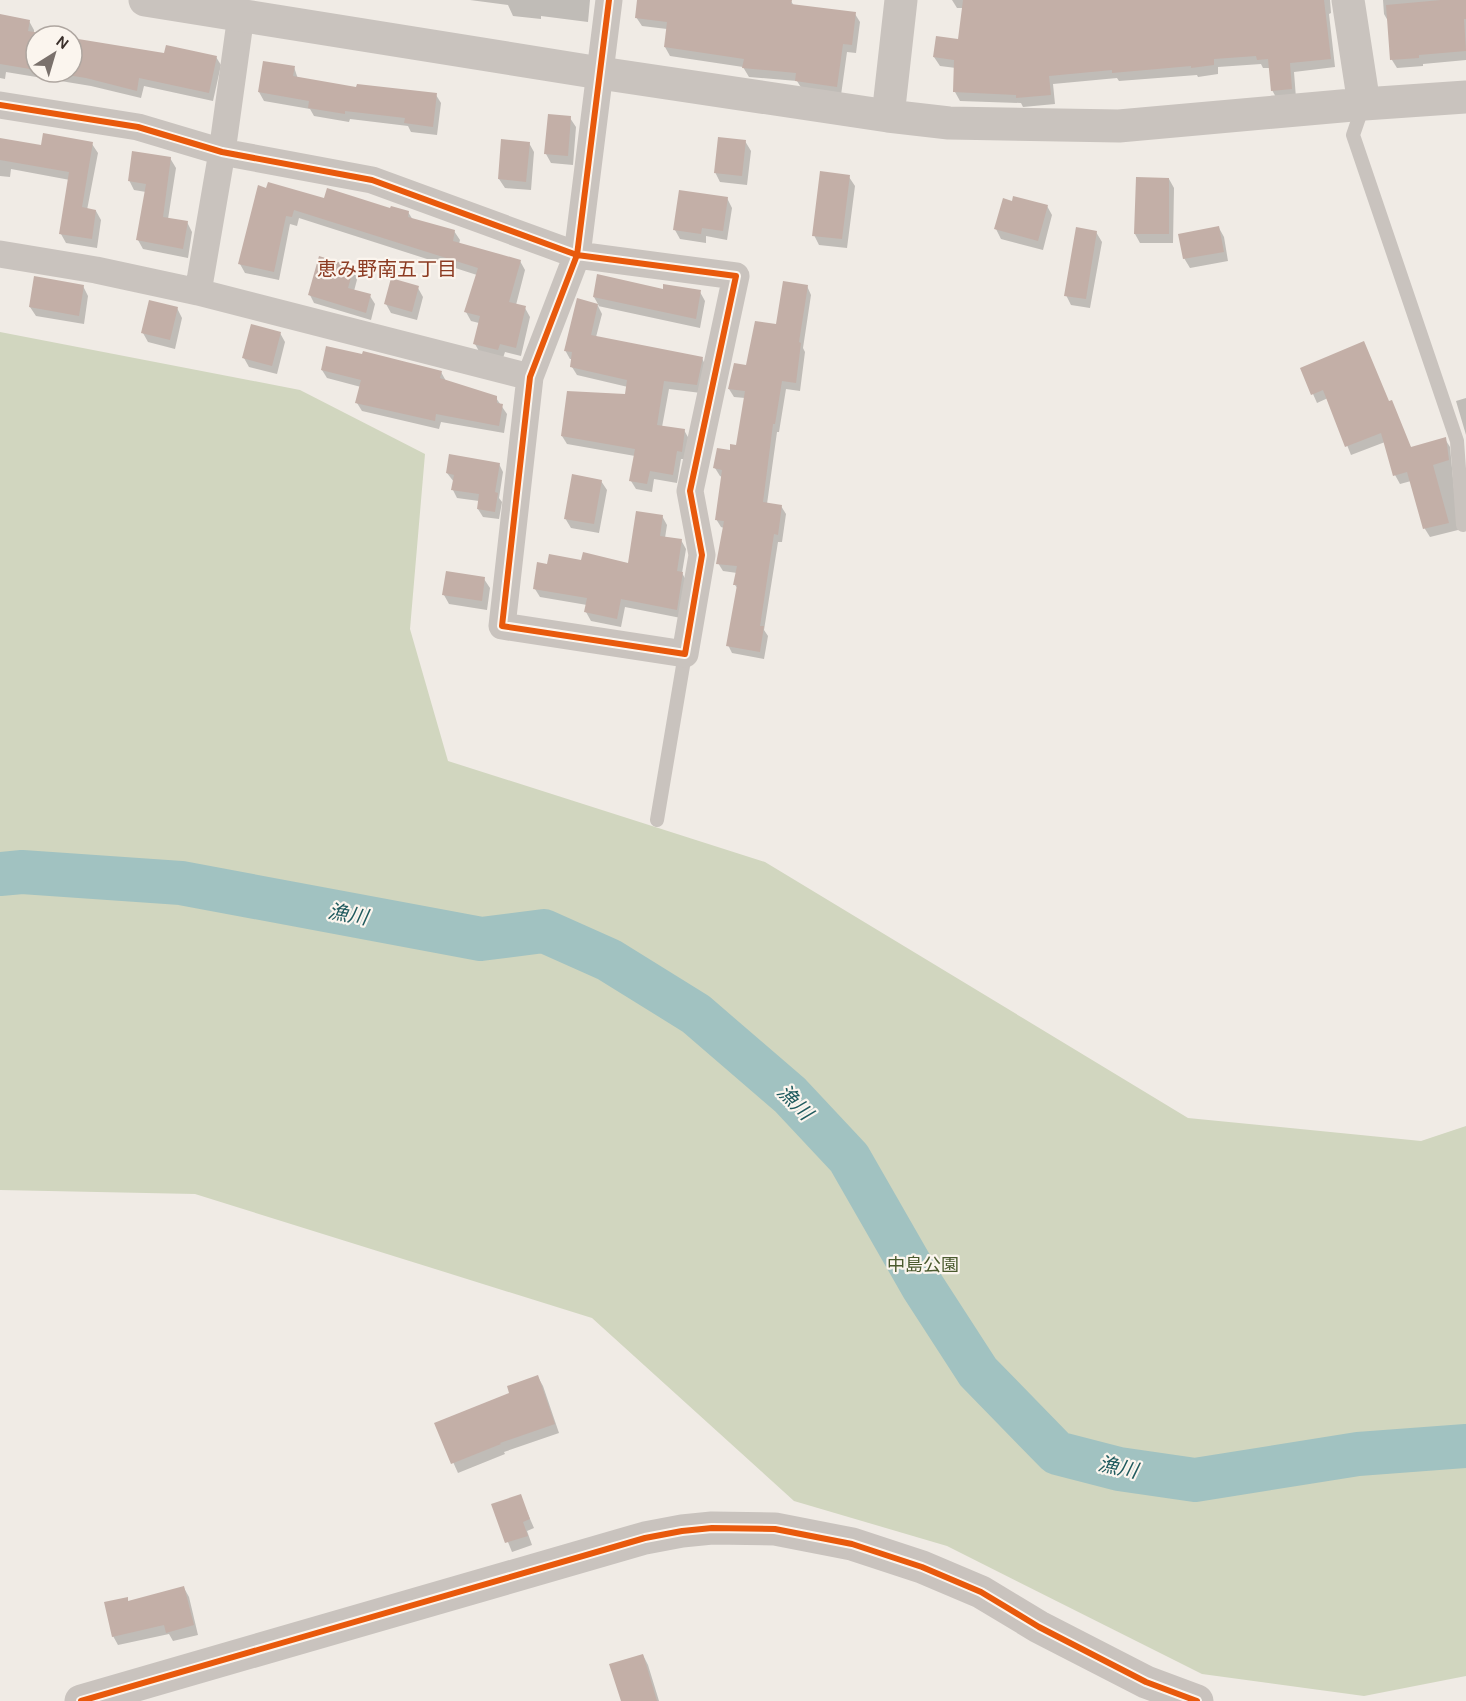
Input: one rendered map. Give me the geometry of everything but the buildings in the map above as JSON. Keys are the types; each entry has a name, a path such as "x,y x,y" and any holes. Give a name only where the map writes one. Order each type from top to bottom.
{"street":[{"path":"146,0 600,73 949,123 1119,126 1466,97"},
{"path":"0,105 138,127 222,152 372,180 577,255 736,276 690,491 702,555 685,654 502,626 530,376 577,255 609,0"},
{"path":"888,116 901,0"},
{"path":"1348,0 1364,104"},
{"path":"198,292 222,152 241,15"},
{"path":"0,254 96,270 198,292 530,376"},
{"path":"81,1701 645,1538 682,1531 723,1528 775,1529 852,1544 922,1567 981,1592 1039,1628 1146,1683 1197,1701"}],"lane":[{"path":"1364,104 1353,135 1457,441 1463,525"},
{"path":"657,820 685,654"}],"green space":[{"name":"中島公園","path":"0,332 300,390 425,454 410,629 448,761 765,862 1188,1118 1421,1141 1466,1126 1466,1676 1364,1696 1202,1674 947,1546 794,1501 592,1318 195,1194 0,1190"}],"waterway":[{"name":"漁川","path":"0,874 22,872 181,883 481,939 544,931 609,960 696,1014 790,1095 849,1158 923,1287 978,1372 1057,1453 1119,1469 1195,1480 1358,1454 1466,1446"}],"cycle path":[{"path":"0,105 138,127 222,152 372,180 577,255 736,276 690,491 702,555 685,654 502,626 530,377 577,255 609,0"},
{"path":"81,1701 645,1538 712,1528 775,1529 852,1544 922,1567 981,1592 1039,1627 1146,1682 1197,1701"}],"district":[{"name":"恵み野南五丁目","path":"387,269"}]}
